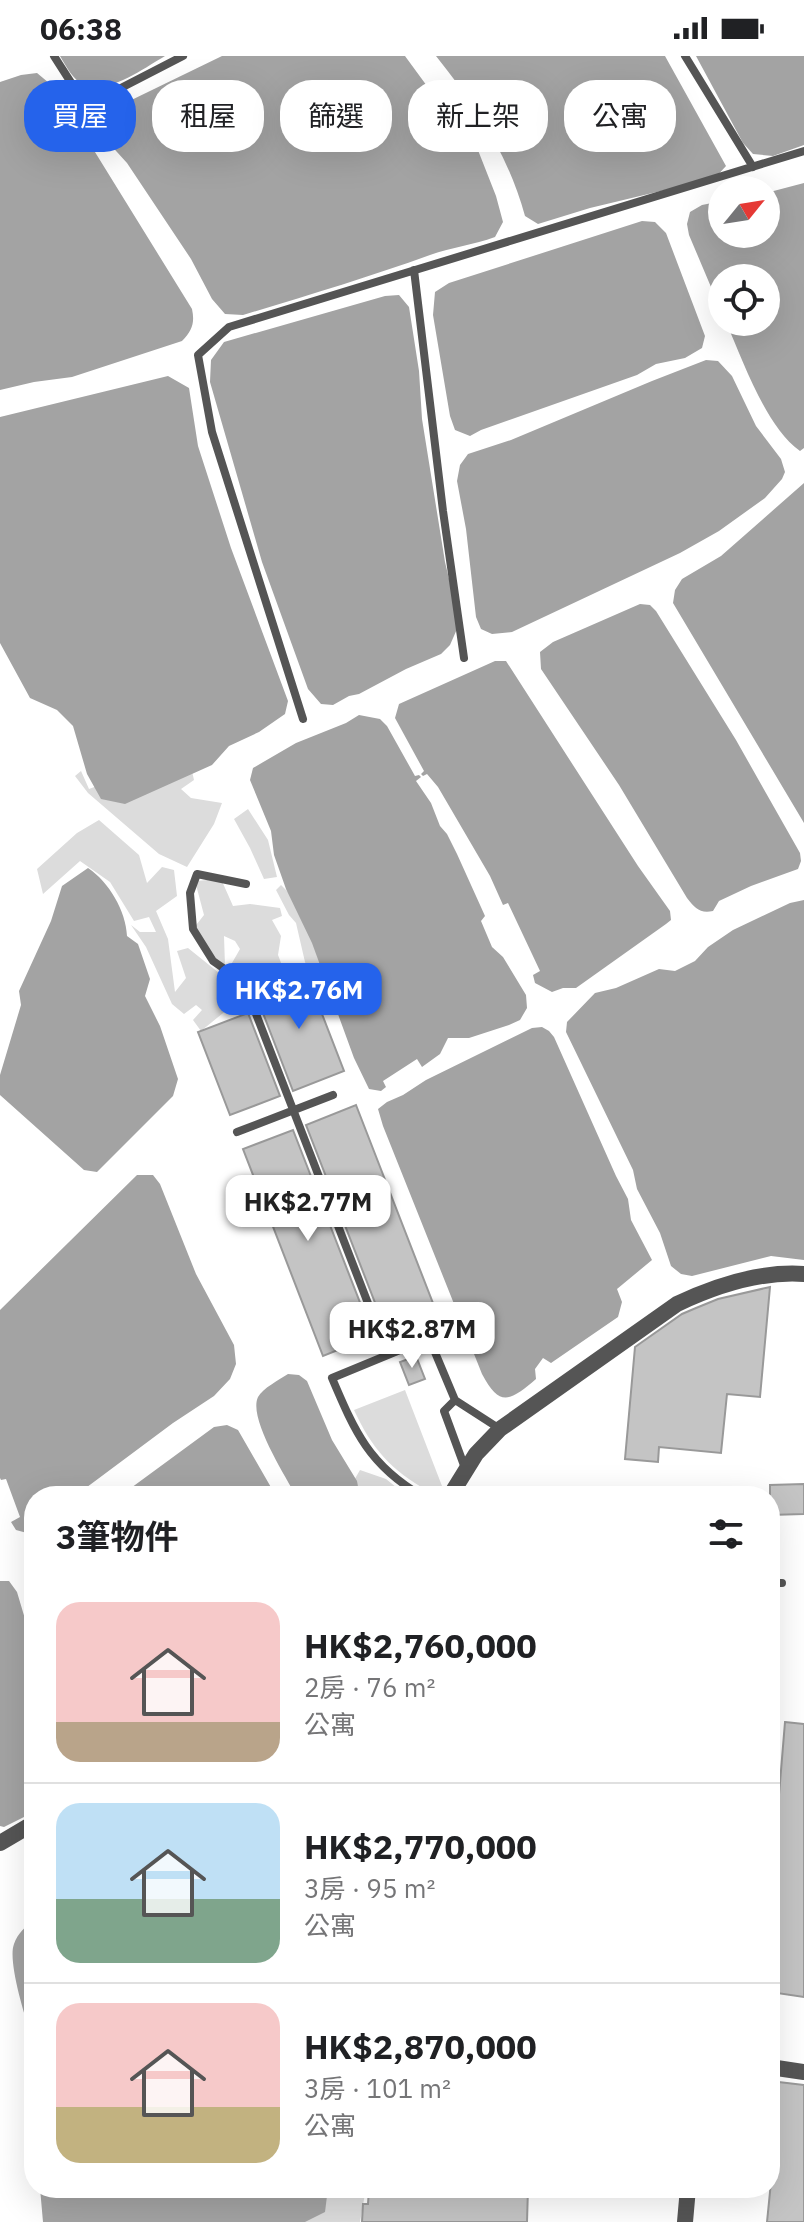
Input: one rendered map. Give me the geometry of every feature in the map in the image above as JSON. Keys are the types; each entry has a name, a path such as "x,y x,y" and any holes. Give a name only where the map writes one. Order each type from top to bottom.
{"street":[{"path":"456,1486 466,1468 500,1429 677,1304 704,1291 762,1277 804,1274"},
{"path":"0,1843 24,1829"},
{"path":"780,2068 804,2072"},
{"path":"685,2222 687,2198"}],"lane":[{"path":"54,56 86,106 183,56"},
{"path":"685,56 753,167"},
{"path":"303,719 212,432 198,355 229,327 804,151"},
{"path":"414,270 464,658"},
{"path":"246,884 197,874 190,893 193,929 213,961 239,979 251,1001 388,1355"},
{"path":"237,1132 333,1095"},
{"path":"405,1486 368,1451 354,1430 332,1378 429,1338 455,1400 500,1429"},
{"path":"455,1400 444,1411 466,1468"}],"shaded area":[{"path":"60,56 165,56 124,80 76,80"},
{"path":"222,56 405,56 423,80 408,80 408,152 479,152 503,222 495,237 438,252 243,315 225,314 212,299 191,259 117,152 136,152 136,98 152,90 152,152 264,152 264,80 173,80"},
{"path":"436,56 665,56 726,166 717,176 708,176 708,180 538,224 525,216 500,152 548,152 548,80 454,80"},
{"path":"696,56 804,56 804,145 773,156 753,154 743,143"},
{"path":"37,73 45,80 24,80 24,152 95,152 192,309 193,323 182,341 72,377 0,390 0,82"},
{"path":"804,183 804,448 800,451 776,426 766,410 732,336 780,336 780,264 708,264 708,280 687,224 690,212 708,204 708,248 780,248 780,189"},
{"path":"642,221 655,222 666,233 705,336 702,348 685,358 656,364 637,375 470,436 455,430 433,315 435,292 449,283"},
{"path":"399,295 409,307 419,371 422,419 457,629 450,645 441,654 333,705 321,704 308,689 262,562 210,382 211,360 224,342 385,296"},
{"path":"706,360 718,361 732,376 756,426 781,459 785,472 782,479 765,498 719,531 680,553 512,632 492,634 481,629 476,617 457,481 460,465 468,454 511,440"},
{"path":"168,376 189,388 198,446 231,548 288,701 285,714 259,732 229,746 212,765 125,804 101,799 87,774 73,726 57,710 30,698 0,643 0,417"},
{"path":"804,483 804,823 673,603 675,590 682,579 721,556"},
{"path":"640,604 650,605 656,611 736,740 800,853 798,869 719,901 713,911 698,909 687,898 619,785 541,669 540,652 553,642"},
{"path":"495,661 506,661 670,911 671,920 576,988 552,992 535,983 533,975 540,971 508,903 503,905 490,876 438,787 427,774 421,774 424,771 395,718 399,704"},
{"path":"359,715 380,719 387,726 415,776 421,777 416,781 457,854 485,916 481,921 492,947 503,957 526,995 527,1008 520,1020 509,1025 469,1038 448,1038 440,1054 422,1067 417,1059 383,1081 386,1087 381,1091 369,1089 354,1058 312,943 286,889 274,855 271,831 250,780 253,768 296,743"},
{"path":"191,767 194,780 181,789 191,798 222,803 214,824 187,867 159,854 88,793 75,776 81,771 89,789 105,783"},
{"path":"248,809 268,840 277,877 264,879 234,819"},
{"path":"99,820 139,855 147,883 162,867 174,870 177,896 156,911 168,939 175,992 186,978 177,951 188,948 239,989 239,1013 228,1009 201,1031 193,1020 202,1010 196,1005 184,1014 172,1004 146,947 131,925 140,932 156,932 149,917 134,921 110,882 80,861 43,894 37,869 77,833"},
{"path":"88,868 109,889 120,907 127,936 138,944 150,979 145,996 160,1026 178,1079 173,1096 97,1172 84,1170 0,1095 0,1075 21,1005 19,991 51,921 62,886"},
{"path":"221,879 233,906 250,904 280,908 282,916 272,920 281,936 278,955 287,978 247,980 232,963 240,949 235,941 224,936 225,966 209,955 193,929 204,915 195,881"},
{"path":"281,885 298,902 339,1004 328,1010 305,962 296,923 276,890"},
{"path":"804,900 804,1260 771,1256 692,1276 681,1274 671,1266 660,1233 637,1189 633,1170 566,1032 567,1022 595,993 616,988 659,969 675,971 695,961 708,947 733,930 790,903"},
{"path":"542,1027 554,1037 628,1199 631,1220 652,1260 617,1289 622,1302 618,1317 551,1363 543,1358 535,1369 536,1379 506,1398 494,1392 482,1374 378,1109 426,1080 532,1028"},
{"path":"137,1175 153,1175 160,1184 196,1274 234,1345 236,1364 230,1379 214,1396 88,1486 24,1486 24,1532 16,1530 11,1522 20,1517 6,1479 0,1478 0,1310"},
{"path":"288,1374 299,1375 307,1381 332,1440 358,1486 290,1486 258,1418 258,1397 267,1387"},
{"path":"405,1390 442,1486 420,1486 403,1475 368,1436 354,1410"},
{"path":"227,1425 238,1430 270,1486 134,1486 214,1427"},
{"path":"360,1470 386,1479 395,1486 351,1486"},
{"path":"0,1581 9,1581 17,1592 24,1615 24,1817 0,1826"},
{"path":"24,1929 24,2010 13,1964 14,1944"},
{"path":"41,2198 327,2198 325,2212 305,2222 43,2222"},
{"path":"305,2198 364,2198 360,2222 304,2222"}],"building":[{"path":"305,970 344,1071 293,1091 256,989"},
{"path":"248,1013 280,1096 230,1115 198,1032"},
{"path":"356,1105 436,1311 386,1331 306,1125"},
{"path":"293,1130 373,1336 323,1356 243,1149"},
{"path":"770,1287 760,1397 727,1394 721,1453 659,1447 658,1462 625,1459 635,1347 682,1314 718,1299"},
{"path":"416,1356 425,1379 409,1385 400,1362"},
{"path":"804,1484 804,1514 780,1515 780,1486 770,1485"},
{"path":"785,1722 804,1724 804,1997 780,1993 780,1782"},
{"path":"780,2082 804,2085 804,2222 767,2222 769,2198 780,2198"},
{"path":"368,2198 528,2198 527,2222 362,2222 363,2204 368,2204"}]}
